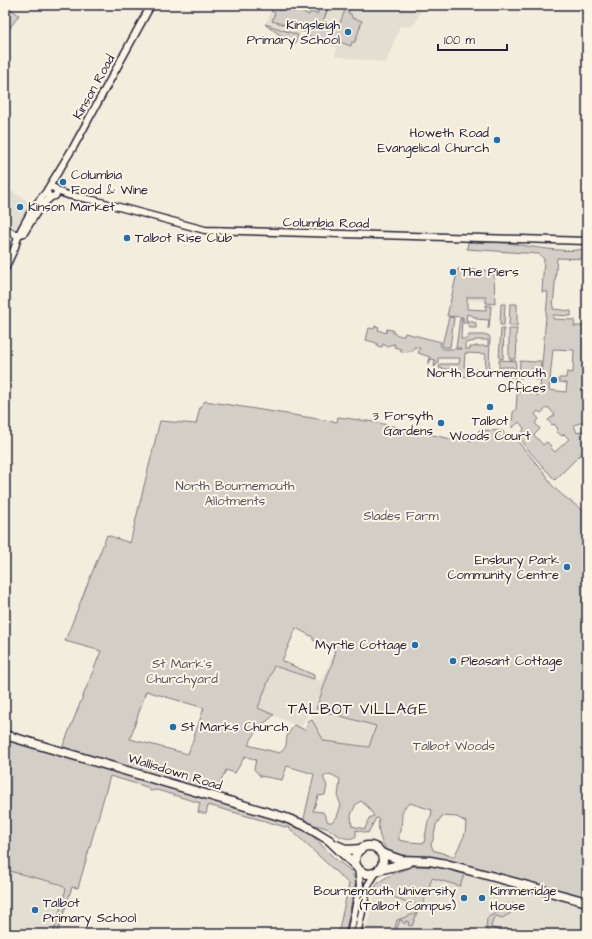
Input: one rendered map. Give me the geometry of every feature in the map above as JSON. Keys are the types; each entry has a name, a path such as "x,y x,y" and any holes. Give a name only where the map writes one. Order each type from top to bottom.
{"main road":[{"name":"Wallisdown Road","path":"5,735 283,817 313,830 334,844 348,850 361,849"},
{"name":"Wallisdown Road","path":"334,844 358,868"},
{"path":"413,862 400,860 381,853 371,846 366,846 361,849 356,857 358,868 367,874 413,862 430,861 587,902"},
{"path":"378,870 383,862 381,853"}],"street":[{"name":"Kinson Road","path":"52,192 55,179 151,5"},
{"name":"Columbia Road","path":"52,192 93,200 205,230 587,241"},
{"path":"5,269 15,247 18,236 33,208 52,192"},
{"path":"5,229 18,236"},
{"path":"350,934 360,885 358,868"},
{"path":"357,934 368,885 378,870"}],"shaded area":[{"name":"Kingsleigh Primary School","path":"274,5 424,5 415,24 410,27 400,26 386,63 335,56 337,48 265,24"},
{"path":"11,191 31,203 19,225 18,236 5,228 5,201"},
{"path":"467,296 486,297 486,301 467,300"},
{"path":"338,649 377,723 370,747 324,741 313,722 312,714 309,712 301,728 258,708 274,666 321,681"},
{"name":"Bournemouth University (Talbot Campus)","path":"415,866 445,867 587,908 587,934 365,934 377,884 401,870"},
{"name":"Talbot Primary School","path":"5,870 72,887 57,934 5,934"}],"green space":[{"path":"5,5 19,15 5,35"},
{"path":"286,5 300,9 300,11 309,15 310,12 317,14 320,8 318,7 319,5 329,5 323,22 338,28 347,5 351,5 348,13 351,14 352,18 362,21 355,42 352,42 351,46 340,42 339,45 307,35 308,33 299,30 298,26 290,24 289,26 272,21 275,13 271,11 272,8 282,10"},
{"path":"265,24 298,35 295,44 268,27"},
{"path":"468,242 508,243 561,250 581,249 587,247 587,259 557,258 553,309 571,311 571,316 553,315 553,319 575,320 574,326 587,326 587,421 574,425 577,433 587,429 587,448 555,480 529,451 518,435 523,432 524,428 519,422 512,428 513,412 516,410 517,394 521,389 532,391 537,396 540,388 548,292 542,292 544,259 539,254 467,249","holes":["553,349 574,350 573,373 567,372 566,378 559,378 559,382 567,383 566,392 549,390","548,407 555,415 548,420 558,429 556,431 562,436 564,434 569,439 555,452 547,442 543,445 534,435 540,429 535,423 539,419 535,414 538,411 541,413"]},
{"path":"458,269 494,271 495,304 486,303 486,297 467,297 467,309 486,310 486,305 491,306 488,329 489,320 476,319 476,317 467,314 466,320 476,323 476,328 470,328 468,323 463,323 463,317 447,316"},
{"path":"501,304 505,304 504,325 500,325"},
{"path":"510,304 517,304 517,326 509,326"},
{"path":"449,317 454,318 450,347 443,347 442,345"},
{"path":"460,318 462,318 461,339 467,339 469,335 488,335 490,337 489,370 485,374 476,373 476,369 485,369 486,354 465,353 464,367 470,367 470,377 459,376 459,372 439,368 440,364 459,364 460,358 438,358 438,364 436,364 435,367 435,360 431,359 428,366 430,357 418,353 420,348 414,347 413,351 408,352 400,351 401,349 394,347 395,344 389,345 388,347 383,344 382,347 377,346 377,343 366,340 369,328 374,329 375,326 379,327 378,330 386,333 387,329 393,330 393,333 401,336 404,336 405,333 441,342 440,345 443,349 461,349 456,348","holes":["475,340 488,340 488,346 475,346 470,347 470,349 465,349 465,343"]},
{"path":"501,329 504,329 503,359 499,358"},
{"path":"509,329 517,329 517,352 515,359 509,359"},
{"path":"499,360 516,361 515,378 500,375","holes":["501,367 513,367 513,373 501,373"]},
{"path":"520,361 541,361 540,379 535,380 535,369 522,370 522,378 519,378"},
{"path":"205,401 337,422 338,417 374,422 451,439 478,441 479,430 503,431 505,437 510,435 514,437 547,476 557,491 587,513 587,900 447,860 430,857 403,857 394,854 385,847 382,842 379,831 379,819 376,818 368,833 356,830 356,837 351,838 344,838 323,827 303,823 314,774 287,766 282,780 260,776 254,769 256,760 245,756 235,773 226,770 214,796 61,751 101,651 65,641 107,535 130,543 160,421 196,424 200,407","holes":["296,628 313,637 313,640 334,647 335,655 316,709 376,726 369,747 324,741 312,720 309,721 305,730 294,725 288,736 285,748 279,753 248,745 260,725 274,715 258,708 274,666 314,679 314,675 282,661","146,691 204,708 188,754 130,739","330,774 340,779 338,798 341,805 337,817 332,822 328,822 323,812 313,811 318,796 325,795 327,786 323,777","361,801 368,807 374,816 369,818 365,829 352,826 351,815 356,804","410,803 432,810 428,821 424,843 399,840 404,808","442,816 457,817 466,822 465,834 454,857 433,850 431,844 436,825"]},
{"path":"5,738 282,818 308,831 334,858 350,870 356,881 345,934 338,934 349,884 289,828 208,805 206,814 198,812 200,803 157,790 150,791 147,787 110,776 78,888 72,887 57,934 53,934 66,889 60,884 5,870"},
{"path":"415,866 445,867 465,872 460,886 432,878 423,904 419,905 407,903 389,894 377,891 375,887 382,880 399,871"},
{"path":"505,904 514,904 511,913 502,918 496,916 494,917 491,926 492,928 499,930 501,934 490,934 486,929 487,918 499,911 498,909"},
{"path":"417,913 412,926 408,925 409,922 406,921 405,924 402,920 400,920 395,934 393,934 397,920"}],"place":[{"name":"Kingsleigh Primary School","path":"348,32"},
{"name":"Howeth Road Evangelical Church","path":"497,140"},
{"name":"Columbia Food & Wine","path":"63,182"},
{"name":"Kinson Market","path":"20,207"},
{"name":"Talbot Rise Club","path":"127,238"},
{"name":"The Piers","path":"453,272"},
{"name":"North Bournemouth Offices","path":"554,380"},
{"name":"Talbot Woods Court","path":"490,407"},
{"name":"3 Forsyth Gardens","path":"441,423"},
{"name":"Ensbury Park Community Centre","path":"567,567"},
{"name":"Myrtle Cottage","path":"415,645"},
{"name":"Pleasant Cottage","path":"453,661"},
{"name":"St Marks Church","path":"173,727"},
{"name":"Bournemouth University (Talbot Campus)","path":"464,898"},
{"name":"Kimmeridge House","path":"482,898"},
{"name":"Talbot Primary School","path":"35,910"}],"district":[{"name":"TALBOT VILLAGE","path":"358,709"}],"park label":[{"name":"North Bournemouth Allotments","path":"235,494"},
{"name":"Slades Farm","path":"401,516"},
{"name":"St Mark's Churchyard","path":"182,672"},
{"name":"Talbot Woods","path":"454,746"}]}
